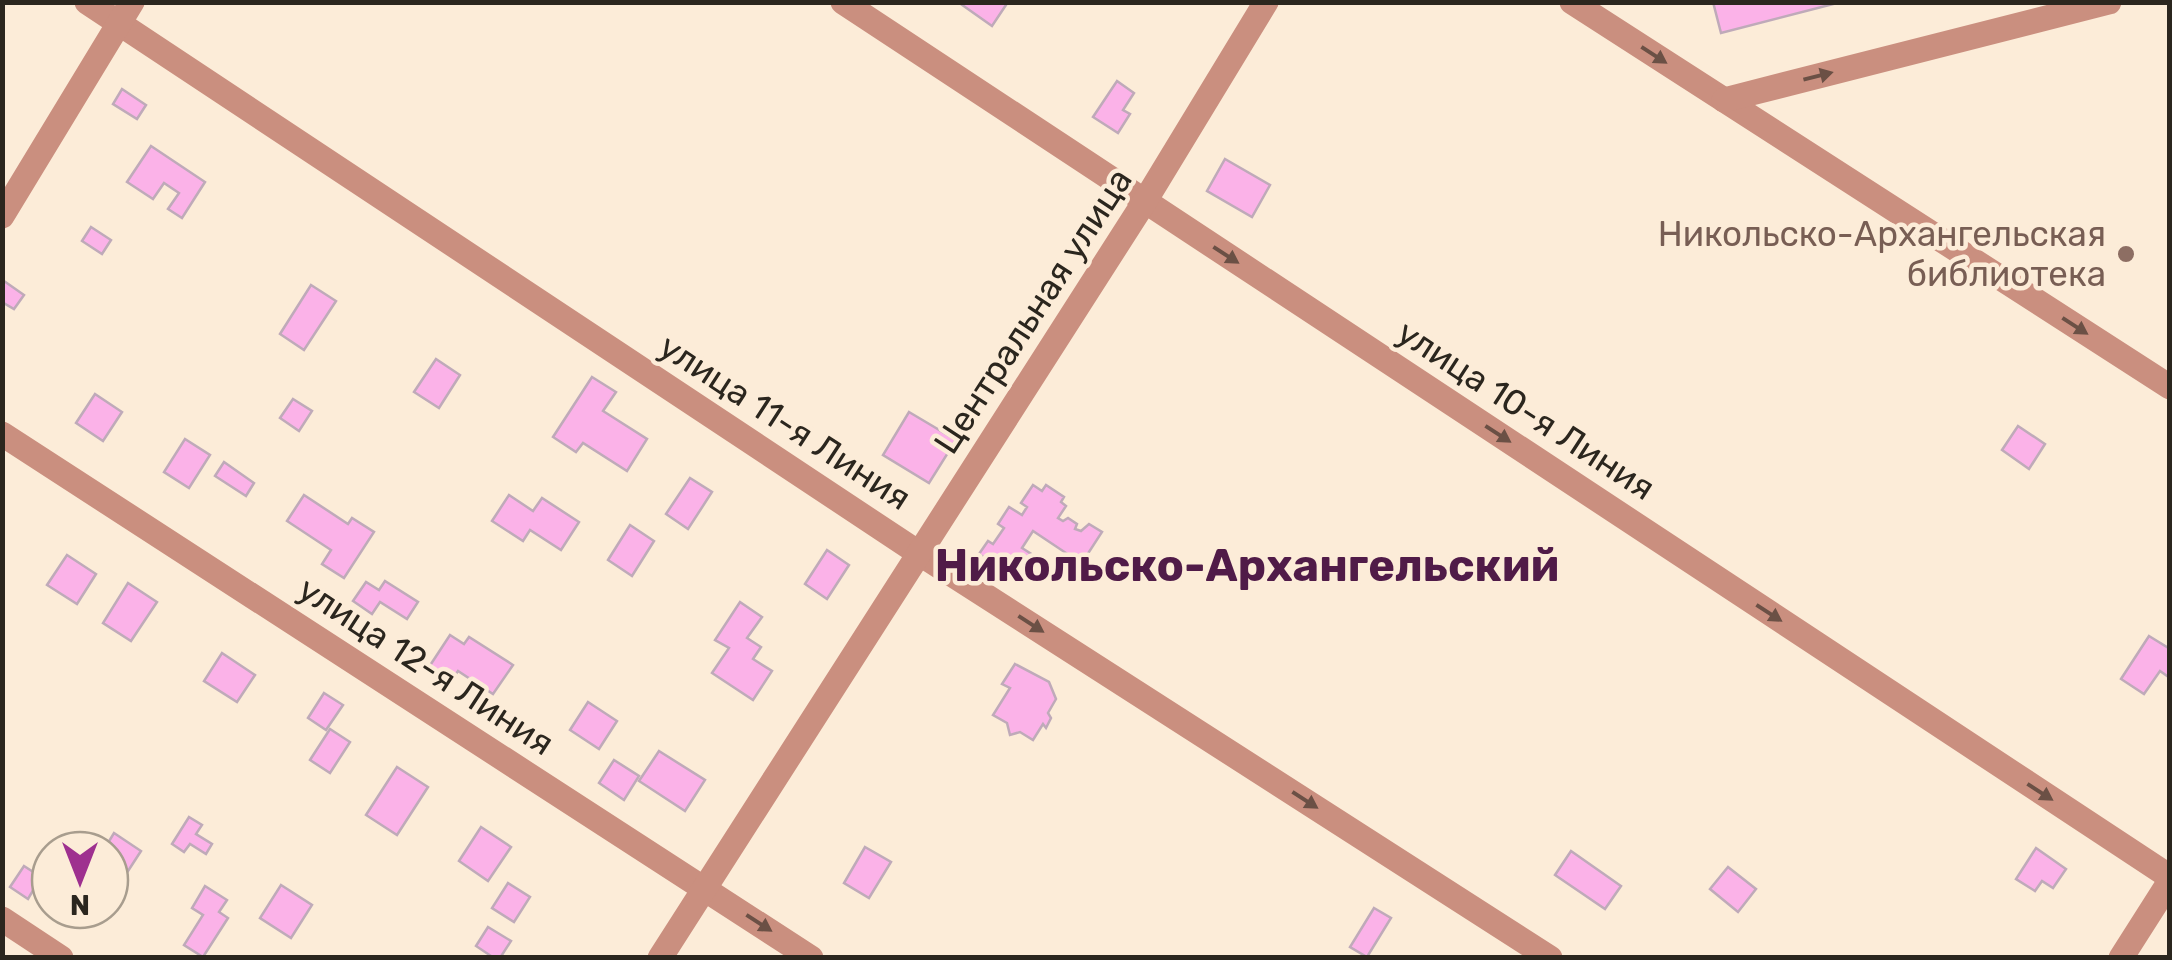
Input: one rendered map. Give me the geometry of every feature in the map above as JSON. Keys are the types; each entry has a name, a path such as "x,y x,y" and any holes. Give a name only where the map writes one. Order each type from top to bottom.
{"street":[{"name":"улица 11-я Линия","path":"86,2 126,13 920,553 1550,958"},
{"name":"улица 10-я Линия","path":"843,2 2170,879"},
{"name":"Центральная улица","path":"660,958 1145,201 1266,2"},
{"path":"1572,2 2170,387"},
{"path":"1724,100 2063,8 2109,2"},
{"path":"2,216 126,13"},
{"name":"улица 12-я Линия","path":"2,434 812,958"},
{"path":"2121,958 2170,879"},
{"path":"2,919 60,958"}],"building":[{"path":"958,2 1008,2 992,26"},
{"path":"1713,2 1841,2 1721,33"},
{"path":"1117,81 1134,93 1123,110 1130,114 1118,133 1093,117"},
{"path":"122,89 146,105 137,119 113,104"},
{"path":"151,146 205,182 182,218 168,209 179,193 164,183 153,199 127,182"},
{"path":"1225,159 1270,185 1252,217 1207,191"},
{"path":"91,227 111,240 102,254 82,241"},
{"path":"4,281 24,295 14,309 2,302"},
{"path":"311,285 336,301 304,350 280,334"},
{"path":"436,359 460,375 439,408 414,392"},
{"path":"592,377 616,392 603,411 647,439 627,471 583,443 576,452 553,437"},
{"path":"95,394 122,412 103,441 76,423"},
{"path":"293,399 312,411 299,431 280,418"},
{"path":"909,412 956,440 929,483 883,455"},
{"path":"2018,426 2045,444 2029,469 2002,450"},
{"path":"185,439 210,455 189,488 164,472"},
{"path":"224,462 254,483 246,496 215,476"},
{"path":"690,478 712,492 688,529 666,514"},
{"path":"1033,485 1042,491 1046,485 1064,497 1061,502 1066,506 1058,518 1068,518 1081,531 1089,524 1102,532 1076,572 1060,562 1066,553 1033,531 1022,548 1036,557 1027,571 1015,563 1008,573 979,554 988,541 993,544 1004,528 998,524 1009,507 1022,515 1027,507 1021,503"},
{"path":"304,495 348,524 352,518 374,532 344,578 322,564 331,550 287,521"},
{"path":"509,495 533,511 542,498 579,522 561,550 530,530 523,541 492,521"},
{"path":"630,525 654,541 632,576 608,560"},
{"path":"827,550 849,565 827,599 805,584"},
{"path":"67,555 96,574 77,604 47,585"},
{"path":"385,581 418,602 407,619 380,602 372,614 353,601 366,582 379,590"},
{"path":"128,583 157,602 131,641 103,623"},
{"path":"740,602 762,617 747,638 761,647 753,659 772,671 753,700 712,673 729,648 715,640"},
{"path":"450,635 464,644 469,637 513,665 493,694 458,671 451,681 429,667"},
{"path":"2149,636 2170,649 2170,678 2160,671 2144,694 2121,679"},
{"path":"222,653 255,675 237,702 204,681"},
{"path":"1015,664 1049,682 1056,699 1046,728 1043,724 1033,740 1020,732 1010,735 1007,723 993,715 1010,688 1002,684"},
{"path":"324,693 343,705 326,730 308,718"},
{"path":"588,702 617,721 599,749 570,730"},
{"path":"330,729 350,742 330,773 310,760"},
{"path":"659,751 705,780 685,811 639,781"},
{"path":"614,760 639,776 624,800 599,783"},
{"path":"397,767 428,787 397,835 366,815"},
{"path":"189,817 202,825 196,834 212,844 206,854 190,844 184,852 172,844"},
{"path":"481,827 511,847 488,881 459,861"},
{"path":"130,844 141,851 130,868"},
{"path":"865,847 891,862 869,898 844,883"},
{"path":"2036,848 2066,869 2053,888 2042,881 2035,891 2016,879"},
{"path":"1571,851 1621,886 1605,909 1555,875"},
{"path":"24,866 30,870 28,899 10,887"},
{"path":"1728,867 1756,889 1738,912 1710,889"},
{"path":"508,883 530,897 514,922 492,908"},
{"path":"281,885 312,905 291,938 260,918"},
{"path":"205,886 227,900 219,912 228,918 203,957 184,945 203,915 192,908"},
{"path":"1374,908 1391,918 1367,957 1350,947"},
{"path":"488,927 511,941 500,958 476,946"}],"place":[{"name":"Никольско-Архангельская библиотека","path":"2126,254"}],"district":[{"name":"Никольско-Архангельский","path":"1247,565"}]}
